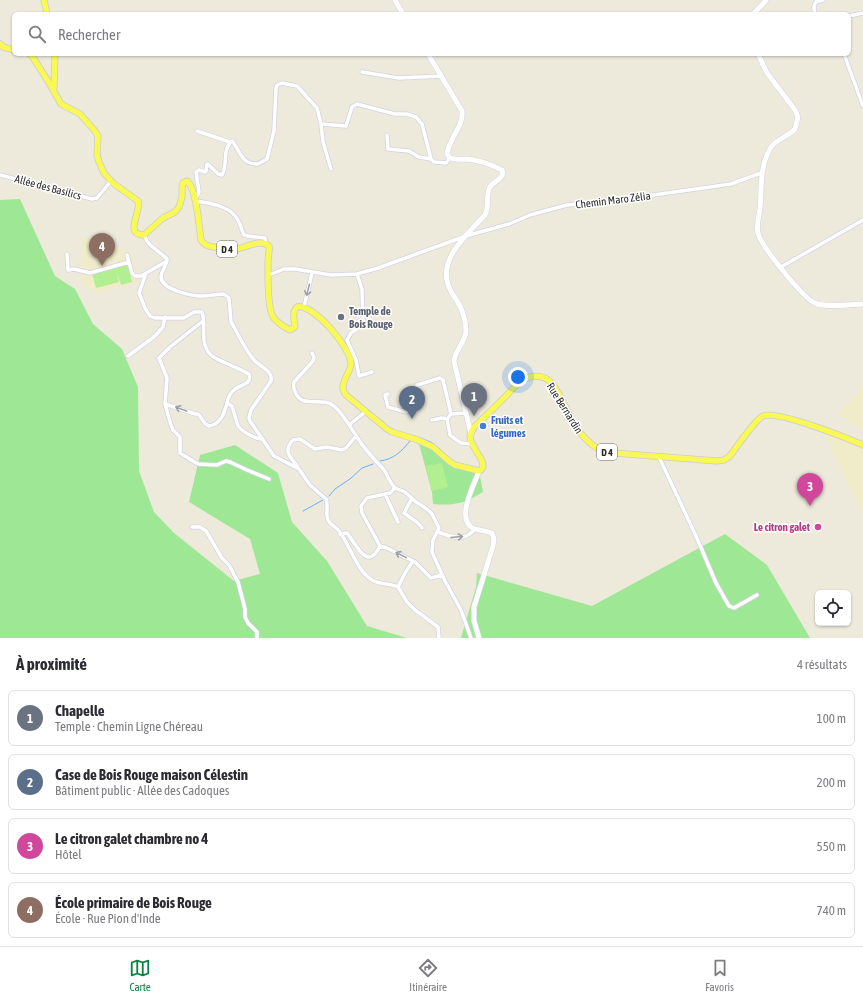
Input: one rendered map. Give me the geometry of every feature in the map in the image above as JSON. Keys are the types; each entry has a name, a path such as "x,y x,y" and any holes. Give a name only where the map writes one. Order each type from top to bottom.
{"main road":[{"path":"44,0 47,12"},
{"path":"0,44 3,47 12,49"},
{"path":"32,56 50,79 61,104 80,114 96,131 98,136 97,154 104,173 111,181 138,201 139,209 133,222 133,227 138,234 144,235"},
{"path":"50,79 55,56"},
{"name":"D 4","path":"144,235 163,218 175,212 179,207 182,197 183,183 187,181 190,183 201,240 203,243 231,250 258,243 266,244"},
{"path":"266,244 269,246 270,250 268,260 268,292 272,316 290,330 294,327 294,310 297,307 304,307 328,324 349,356 351,363 342,391 365,412 392,432 421,441 433,447 450,462 479,471 482,470 484,466 470,440 471,434"},
{"name":"Rue Bernardin","path":"471,434 474,427 523,380 532,376 540,376 548,379 554,385 575,426 586,440 599,450 614,453 659,457 717,461 724,460 729,457 760,418 768,415 779,416 825,430 863,445"}],"street":[{"path":"395,0 402,12"},
{"path":"755,12 766,0"},
{"path":"814,12 814,4 823,0"},
{"path":"851,16 863,13"},
{"path":"429,56 463,115 461,124 453,136 447,154 450,158 456,160 467,159 483,163 502,170 503,174 502,177 489,189 488,210 485,215 454,249 448,263 447,276 450,290 459,304 466,328 464,339 455,355 454,361 471,434"},
{"path":"759,56 767,73 795,110 798,117 796,129 772,145 761,173 760,208 757,232 781,267 804,295 815,303 823,305 863,304"},
{"path":"845,56 863,106"},
{"path":"362,72 399,78 442,76"},
{"path":"196,131 233,142 239,155 248,162 258,164 267,159 274,131 276,88 282,83 297,86 317,108 323,142 331,169"},
{"path":"321,124 346,126 352,107 357,104 395,114 412,115 422,124 431,159"},
{"path":"387,135 388,149 409,151 420,157 431,159 434,162 446,163 450,158"},
{"path":"230,142 228,144 224,174 222,176 208,164 206,164 206,171 204,172 199,170 196,172 199,192 194,199 211,203 231,211 238,220 244,235 265,238 266,244"},
{"name":"Chemin Maro Zélia","path":"269,275 284,269 298,269 312,273 331,275 357,274 374,270 466,236 497,228 530,215 567,205 612,201 731,184 761,173"},
{"name":"Allée des Basilics","path":"0,175 92,199 97,198 111,181"},
{"path":"781,267 863,220"},
{"path":"144,235 148,244 156,249 167,261"},
{"path":"67,254 68,270 74,269 90,273 129,262"},
{"path":"127,255 132,273 135,276 141,276 167,261"},
{"path":"167,261 161,276 162,280 168,287 180,292 198,296 221,294 227,296 230,302 230,315 234,327 253,359 270,373 272,377 271,381 253,406 249,418 274,456 299,469"},
{"path":"146,273 139,293 145,308 152,317 184,318 194,312 202,312 205,346 210,355 241,369 250,376 248,382 234,390 228,398 223,416 211,426 206,425 198,414 165,404"},
{"path":"304,307 312,273"},
{"path":"357,274 362,289 363,322 362,326 351,333 347,340 356,360 359,376 372,372"},
{"path":"128,356 155,336 163,327 165,317"},
{"path":"203,321 170,347 159,358 167,378 165,404 173,430 180,437 179,451 182,455 198,464 217,465 230,462 269,478"},
{"path":"312,353 314,357 313,361 294,382 296,394 299,398 305,401 318,401 333,406 350,425 370,456 385,472 395,488 405,492 432,514 439,528 431,549 442,575 459,606 471,638"},
{"path":"388,394 385,395 388,407 406,412 411,409 417,385 440,378 443,380 451,414"},
{"path":"227,404 232,406 240,429 258,439 262,439"},
{"path":"350,425 365,412"},
{"path":"466,413 451,414 447,419 450,435 461,443 472,444"},
{"path":"432,420 442,418 447,419"},
{"path":"356,436 346,448 342,450 327,447 315,449 300,439 293,440 287,452 288,456 310,485 326,499 328,521 340,534 353,557 370,578 376,582 398,587 407,602 415,610 438,627 439,638"},
{"path":"659,457 716,583 729,606 734,608 757,595"},
{"path":"479,471 467,502 465,515 466,521 475,529 486,530 492,533 494,539 474,607 474,621 479,638"},
{"path":"395,488 385,494 367,498 361,506 362,513 380,546 418,564 431,578 442,575"},
{"path":"385,494 398,522"},
{"path":"412,498 404,513 418,523 422,528"},
{"path":"192,527 200,527 206,531 222,558 234,573 245,609 245,616 248,623 257,632 257,638"},
{"path":"438,532 453,538 473,532 475,529"},
{"path":"340,534 349,534 362,554 366,557 374,554 380,546"},
{"path":"398,587 404,573 413,561"}],"shaded area":[{"path":"82,236 130,252 138,281 98,293 81,284"},
{"path":"863,387 863,430 838,414"},
{"path":"823,432 863,448 863,514"}],"green space":[{"path":"20,199 55,276 75,289 93,324 122,349 138,387 139,471 154,512 174,533 234,581 260,574 250,539 189,502 200,455 235,445 278,473 292,522 327,561 367,626 407,638 0,638 0,200"},
{"path":"128,264 132,282 121,285 116,270 119,282 96,288 92,273"},
{"path":"418,440 450,462 479,471 483,492 460,503 448,505 433,504 432,492"},
{"path":"442,463 448,487 432,491 426,466"},
{"path":"725,534 767,565 810,638 461,638 476,587 477,573 592,606"}],"waterway":[{"path":"414,436 431,442 441,450"},
{"path":"380,461 389,459 397,454 410,441"},
{"path":"329,496 335,489 350,479 362,468 373,464"},
{"path":"303,511 323,500"}],"place":[{"name":"École primaire de Bois Rouge","path":"102,266"},
{"name":"Temple de Bois Rouge","path":"341,317"},
{"name":"Chapelle","path":"474,416"},
{"name":"Case de Bois Rouge maison Célestin","path":"412,419"},
{"name":"Fruits et légumes","path":"483,426"},
{"name":"Le citron galet chambre no 4","path":"810,506"},
{"name":"Le citron galet","path":"818,527"}]}
